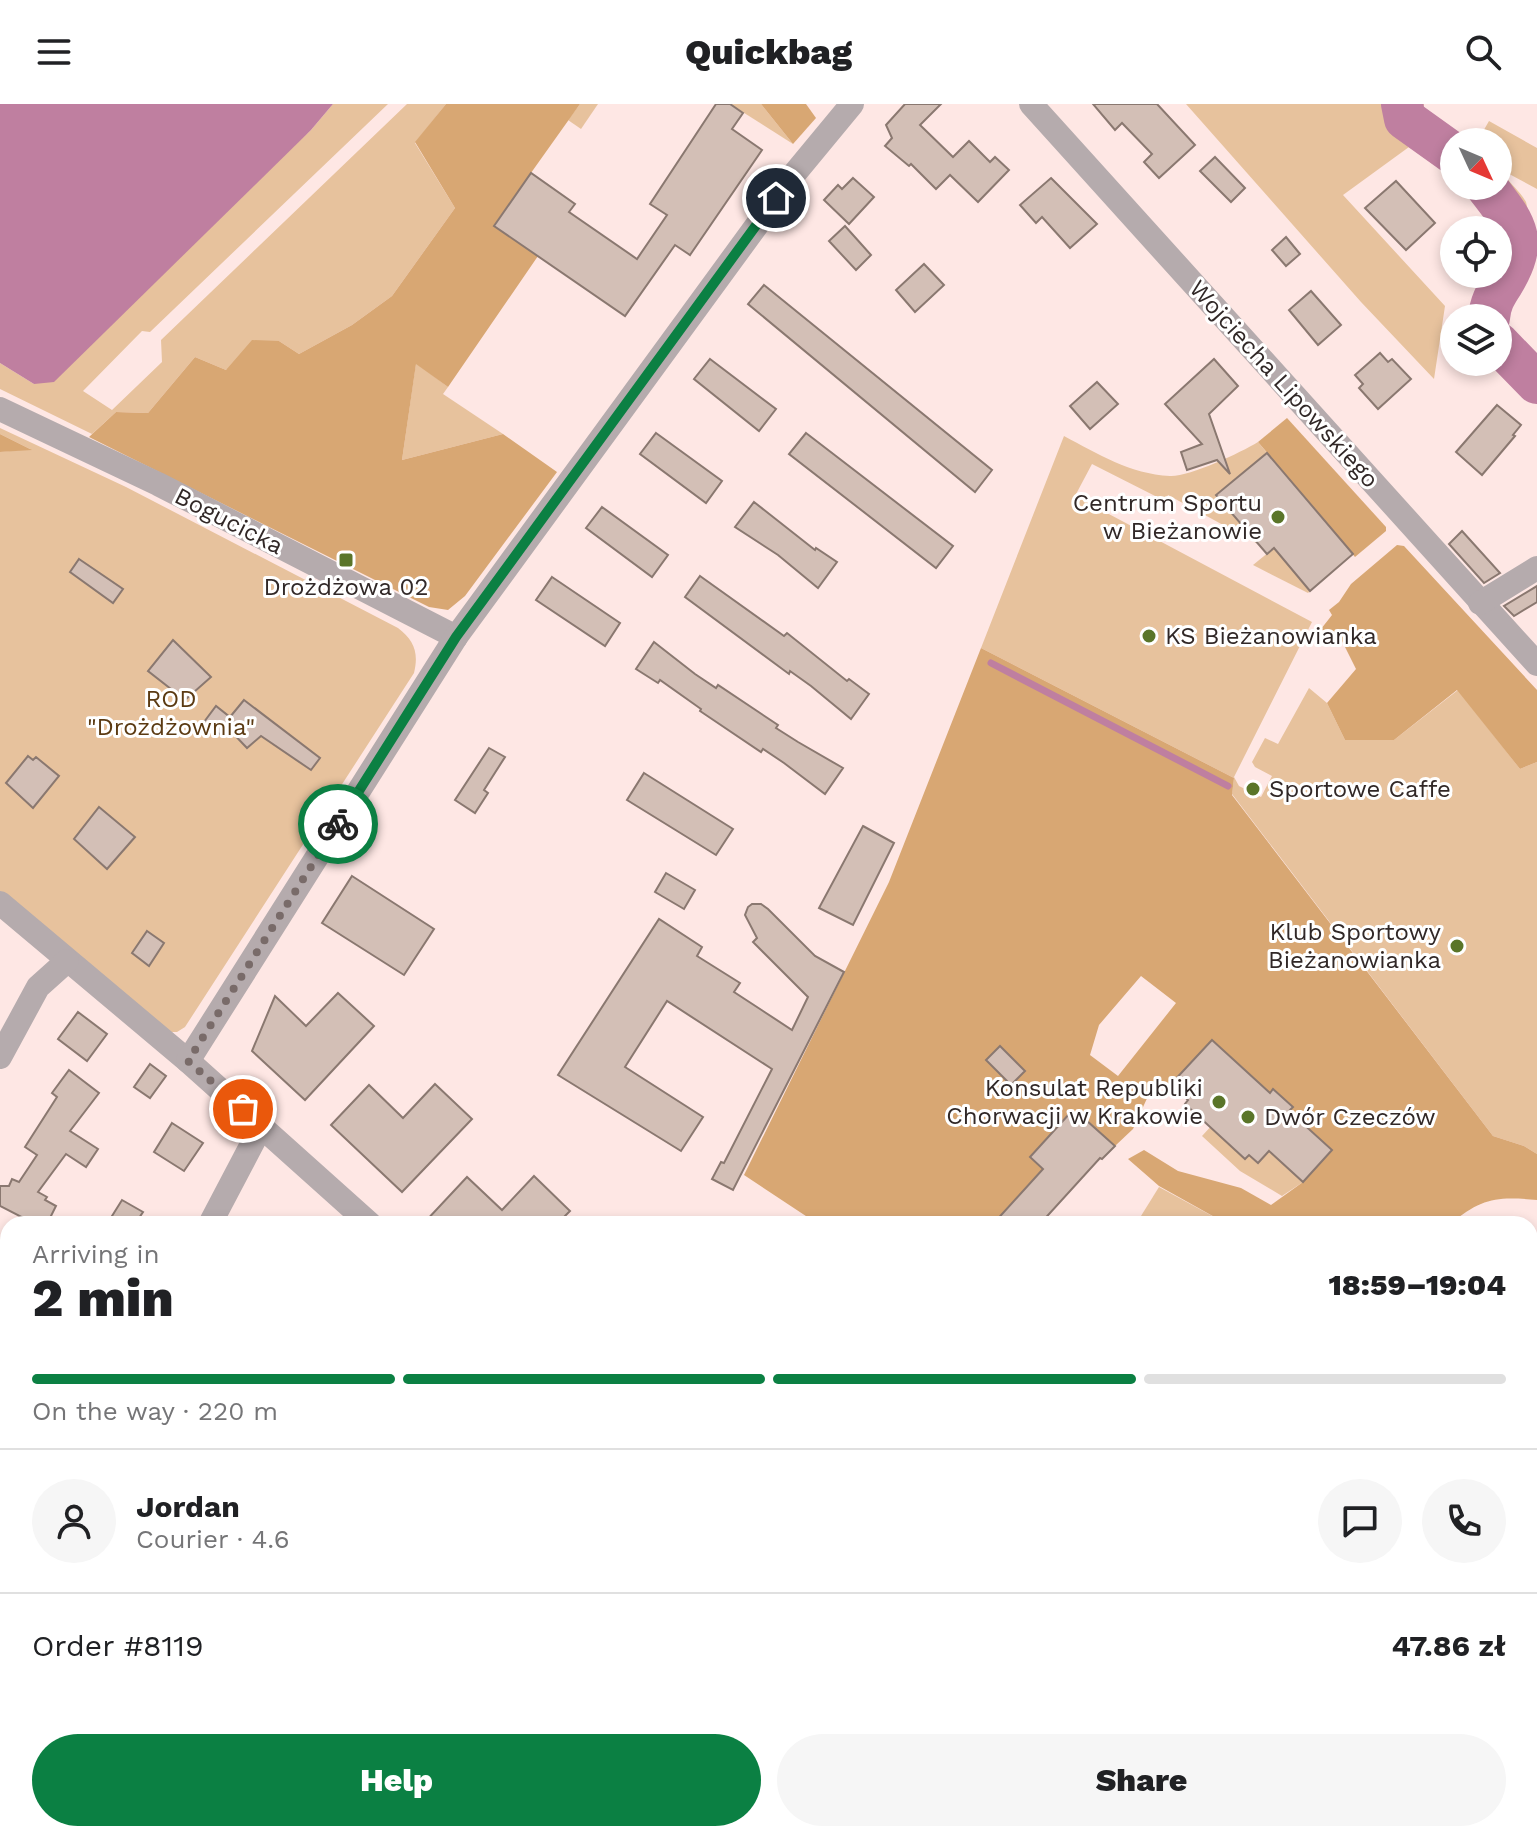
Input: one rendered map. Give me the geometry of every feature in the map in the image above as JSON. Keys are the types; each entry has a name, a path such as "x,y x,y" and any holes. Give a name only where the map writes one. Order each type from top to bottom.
{"street":[{"path":"188,1061 456,637 795,173 852,104"},
{"name":"Wojciecha Lipowskiego","path":"1031,104 1537,664"},
{"name":"Bogucicka","path":"0,409 158,484 456,637"},
{"path":"1480,603 1537,568"},
{"path":"0,903 262,1125 361,1216"},
{"path":"0,1057 38,987 67,961"},
{"path":"214,1216 262,1125"}],"green space":[{"path":"333,104 388,104 150,332 142,331 83,391 112,410 162,362 161,340 407,104 446,104 415,143 455,208 392,296 352,325 299,354 279,341 226,370 195,357 148,413 116,412 92,434 0,389 0,363 34,384 311,130"},
{"path":"580,104 598,104 581,129 568,120"},
{"path":"730,104 761,104 793,144"},
{"path":"1186,104 1424,104 1422,112 1445,128 1440,128 1440,169 1409,147 1343,195 1443,304 1440,304 1440,339 1434,379 1361,302"},
{"path":"1489,121 1501,128 1485,128"},
{"path":"1512,134 1537,148 1537,189 1512,176"},
{"path":"1512,185 1526,202 1529,217 1526,262 1512,305 1476,304 1487,288 1512,288 1512,216 1496,216 1479,200 1512,200"},
{"path":"1512,336 1537,361 1537,402 1510,376"},
{"path":"416,363 448,387 443,394 503,434 402,460"},
{"name":"ROD \"Drożdżownia\"","path":"0,428 126,487 398,628 414,648 414,673 185,1027 177,1032 169,1032 0,896 0,452 30,449 0,434"},
{"path":"1064,436 1128,467 1170,476 1201,469 1258,442 1267,453 1216,495 1258,544 1168,495 1165,501 1092,464 1075,496 1312,622 1234,777 1239,786 1261,797 1272,776 1252,762 1265,738 1278,744 1309,688 1327,703 1345,740 1394,740 1458,690 1520,769 1537,762 1537,1154 1524,1146 1493,1136 1232,794 1234,778 981,648"},
{"path":"1274,548 1310,591 1308,593 1253,565"},
{"path":"1214,1123 1258,1163 1269,1151 1303,1182 1282,1196 1240,1171 1202,1136"},
{"path":"1159,1187 1212,1216 1141,1216"}],"shaded area":[{"path":"0,104 333,104 311,130 54,382 34,384 0,363"},
{"path":"446,104 580,104 494,225 538,256 448,387 416,364 402,460 503,434 557,472 465,596 448,610 429,607 89,437 116,412 148,413 195,357 226,370 252,340 279,341 299,354 352,325 392,296 455,208 415,142"},
{"path":"761,104 806,104 816,118 793,144"},
{"path":"1287,418 1386,527 1386,531 1355,557 1258,442"},
{"path":"0,434 32,450 0,452"},
{"path":"1397,545 1404,546 1537,690 1537,762 1520,769 1457,690 1394,740 1345,740 1327,703 1356,669 1342,641 1321,629 1332,615 1329,610 1339,602 1351,584"},
{"path":"981,648 1234,778 1232,795 1493,1136 1524,1146 1537,1154 1537,1200 1511,1198 1490,1201 1461,1216 1213,1216 1159,1186 1128,1159 1144,1150 1178,1171 1241,1188 1271,1205 1303,1182 1332,1150 1289,1111 1292,1107 1274,1089 1270,1093 1212,1040 1171,1084 1149,1094 1133,1129 1115,1146 1087,1121 1084,1124 1072,1113 1031,1157 1043,1169 1000,1216 806,1216 744,1175 889,882","holes":["1141,976 1176,1003 1118,1076 1090,1055 1099,1025"]}],"building":[{"path":"716,104 730,104 743,113 732,129 762,150 690,255 675,245 625,316 494,226 531,173 575,204 569,212 637,259 667,215 650,204"},
{"path":"905,104 941,104 920,125 953,157 969,141 990,162 995,157 1009,170 978,202 950,175 936,189 911,164 909,166 885,146 892,138 886,125"},
{"path":"1093,104 1157,104 1195,145 1159,178 1144,162 1152,154 1122,123 1115,130"},
{"path":"1215,157 1245,188 1231,202 1200,171"},
{"path":"853,178 874,197 849,224 824,200 838,185 842,189"},
{"path":"1051,178 1097,224 1070,248 1042,217 1036,223 1020,205"},
{"path":"1396,181 1435,223 1406,250 1365,208"},
{"path":"845,226 871,255 856,270 829,241"},
{"path":"1286,237 1300,254 1286,266 1272,250"},
{"path":"924,264 944,285 915,312 896,290"},
{"path":"764,285 992,470 975,492 748,304"},
{"path":"1311,291 1341,325 1318,345 1289,310"},
{"path":"1380,353 1388,362 1392,359 1411,379 1378,409 1359,388 1363,384 1355,375"},
{"path":"710,359 776,409 759,431 694,379"},
{"path":"1214,359 1238,386 1209,414 1230,474 1217,460 1187,470 1181,452 1202,444 1165,404"},
{"path":"1097,382 1118,404 1090,429 1070,406"},
{"path":"1497,405 1521,425 1482,475 1456,452"},
{"path":"656,433 722,481 706,503 640,454"},
{"path":"806,433 953,546 936,568 789,454"},
{"name":"Centrum Sportu w Bieżanowie","path":"1267,453 1353,554 1310,591 1274,548 1267,554 1216,495"},
{"path":"754,502 815,550 837,562 818,588 778,555 735,527"},
{"path":"602,507 668,555 652,577 586,528"},
{"path":"1462,531 1500,573 1484,583 1449,544"},
{"path":"79,559 123,589 113,603 70,572"},
{"path":"700,576 784,636 787,633 847,681 849,679 869,694 851,719 811,686 790,671 789,674 685,597"},
{"path":"552,577 620,623 605,646 536,600"},
{"path":"1537,586 1537,602 1514,616 1504,606"},
{"path":"173,640 211,677 185,700 148,671"},
{"path":"654,642 695,674 716,688 718,685 778,725 776,728 843,768 825,794 763,749 761,752 700,711 660,680 658,683 636,669"},
{"path":"244,700 320,758 311,770 261,736 247,748 227,727 221,735 204,722 216,706 230,717"},
{"path":"489,748 505,757 484,790 488,793 475,813 455,800"},
{"path":"28,756 33,760 36,757 59,776 33,808 6,783"},
{"path":"644,773 733,829 716,855 627,800"},
{"path":"99,807 135,837 107,869 74,839"},
{"path":"863,826 894,843 853,925 819,908"},
{"path":"666,873 695,890 684,909 655,892"},
{"path":"352,876 434,929 404,975 322,923"},
{"path":"752,904 761,904 768,909 815,956 844,972 733,1190 712,1179 721,1162 724,1163 772,1069 667,1001 625,1067 703,1117 681,1151 558,1075 659,919 702,947 697,956 740,983 734,992 792,1030 808,997 753,942 757,938 745,915"},
{"path":"147,931 164,943 149,966 132,953"},
{"path":"338,993 374,1026 305,1100 252,1051 275,996 306,1026"},
{"path":"78,1012 107,1034 87,1061 58,1039"},
{"name":"Dwór Czeczów","path":"1212,1040 1270,1093 1273,1089 1293,1107 1289,1111 1332,1150 1303,1182 1269,1151 1258,1163 1249,1155 1245,1159 1185,1104 1188,1100 1171,1084"},
{"path":"1000,1046 1025,1071 1011,1085 986,1060"},
{"path":"150,1064 166,1076 150,1098 134,1087"},
{"path":"69,1070 99,1093 70,1131 98,1149 86,1167 66,1154 38,1192 56,1206 51,1216 19,1216 0,1206 0,1186 9,1186 12,1179 19,1182 37,1155 25,1147 57,1097 52,1093"},
{"path":"435,1084 472,1119 402,1192 331,1125 369,1085 403,1118"},
{"path":"1071,1112 1084,1124 1087,1121 1115,1146 1100,1158 1047,1216 1000,1216 1043,1169 1030,1157"},
{"path":"172,1123 203,1143 184,1171 154,1152"},
{"path":"534,1176 570,1211 565,1216 430,1216 467,1177 502,1210"},
{"path":"122,1200 143,1212 140,1216 112,1216"}],"waterway":[{"path":"1402,104 1405,119 1440,144"},
{"path":"1492,304 1511,267 1517,243 1516,232 1497,200"},
{"path":"1512,357 1537,383"},
{"path":"991,663 1228,786"}],"way so far":[{"path":"243,1109 188,1061 338,824"}],"place":[{"name":"Centrum Sportu w Bieżanowie","path":"1278,517"},
{"name":"Drożdżowa 02","path":"346,560"},
{"name":"KS Bieżanowianka","path":"1149,636"},
{"name":"Sportowe Caffe","path":"1253,789"},
{"name":"Klub Sportowy Bieżanowianka","path":"1457,946"},
{"name":"Konsulat Republiki Chorwacji w Krakowie","path":"1219,1102"},
{"name":"Dwór Czeczów","path":"1248,1117"}],"route":[{"path":"338,824 456,637 776,198"}]}
